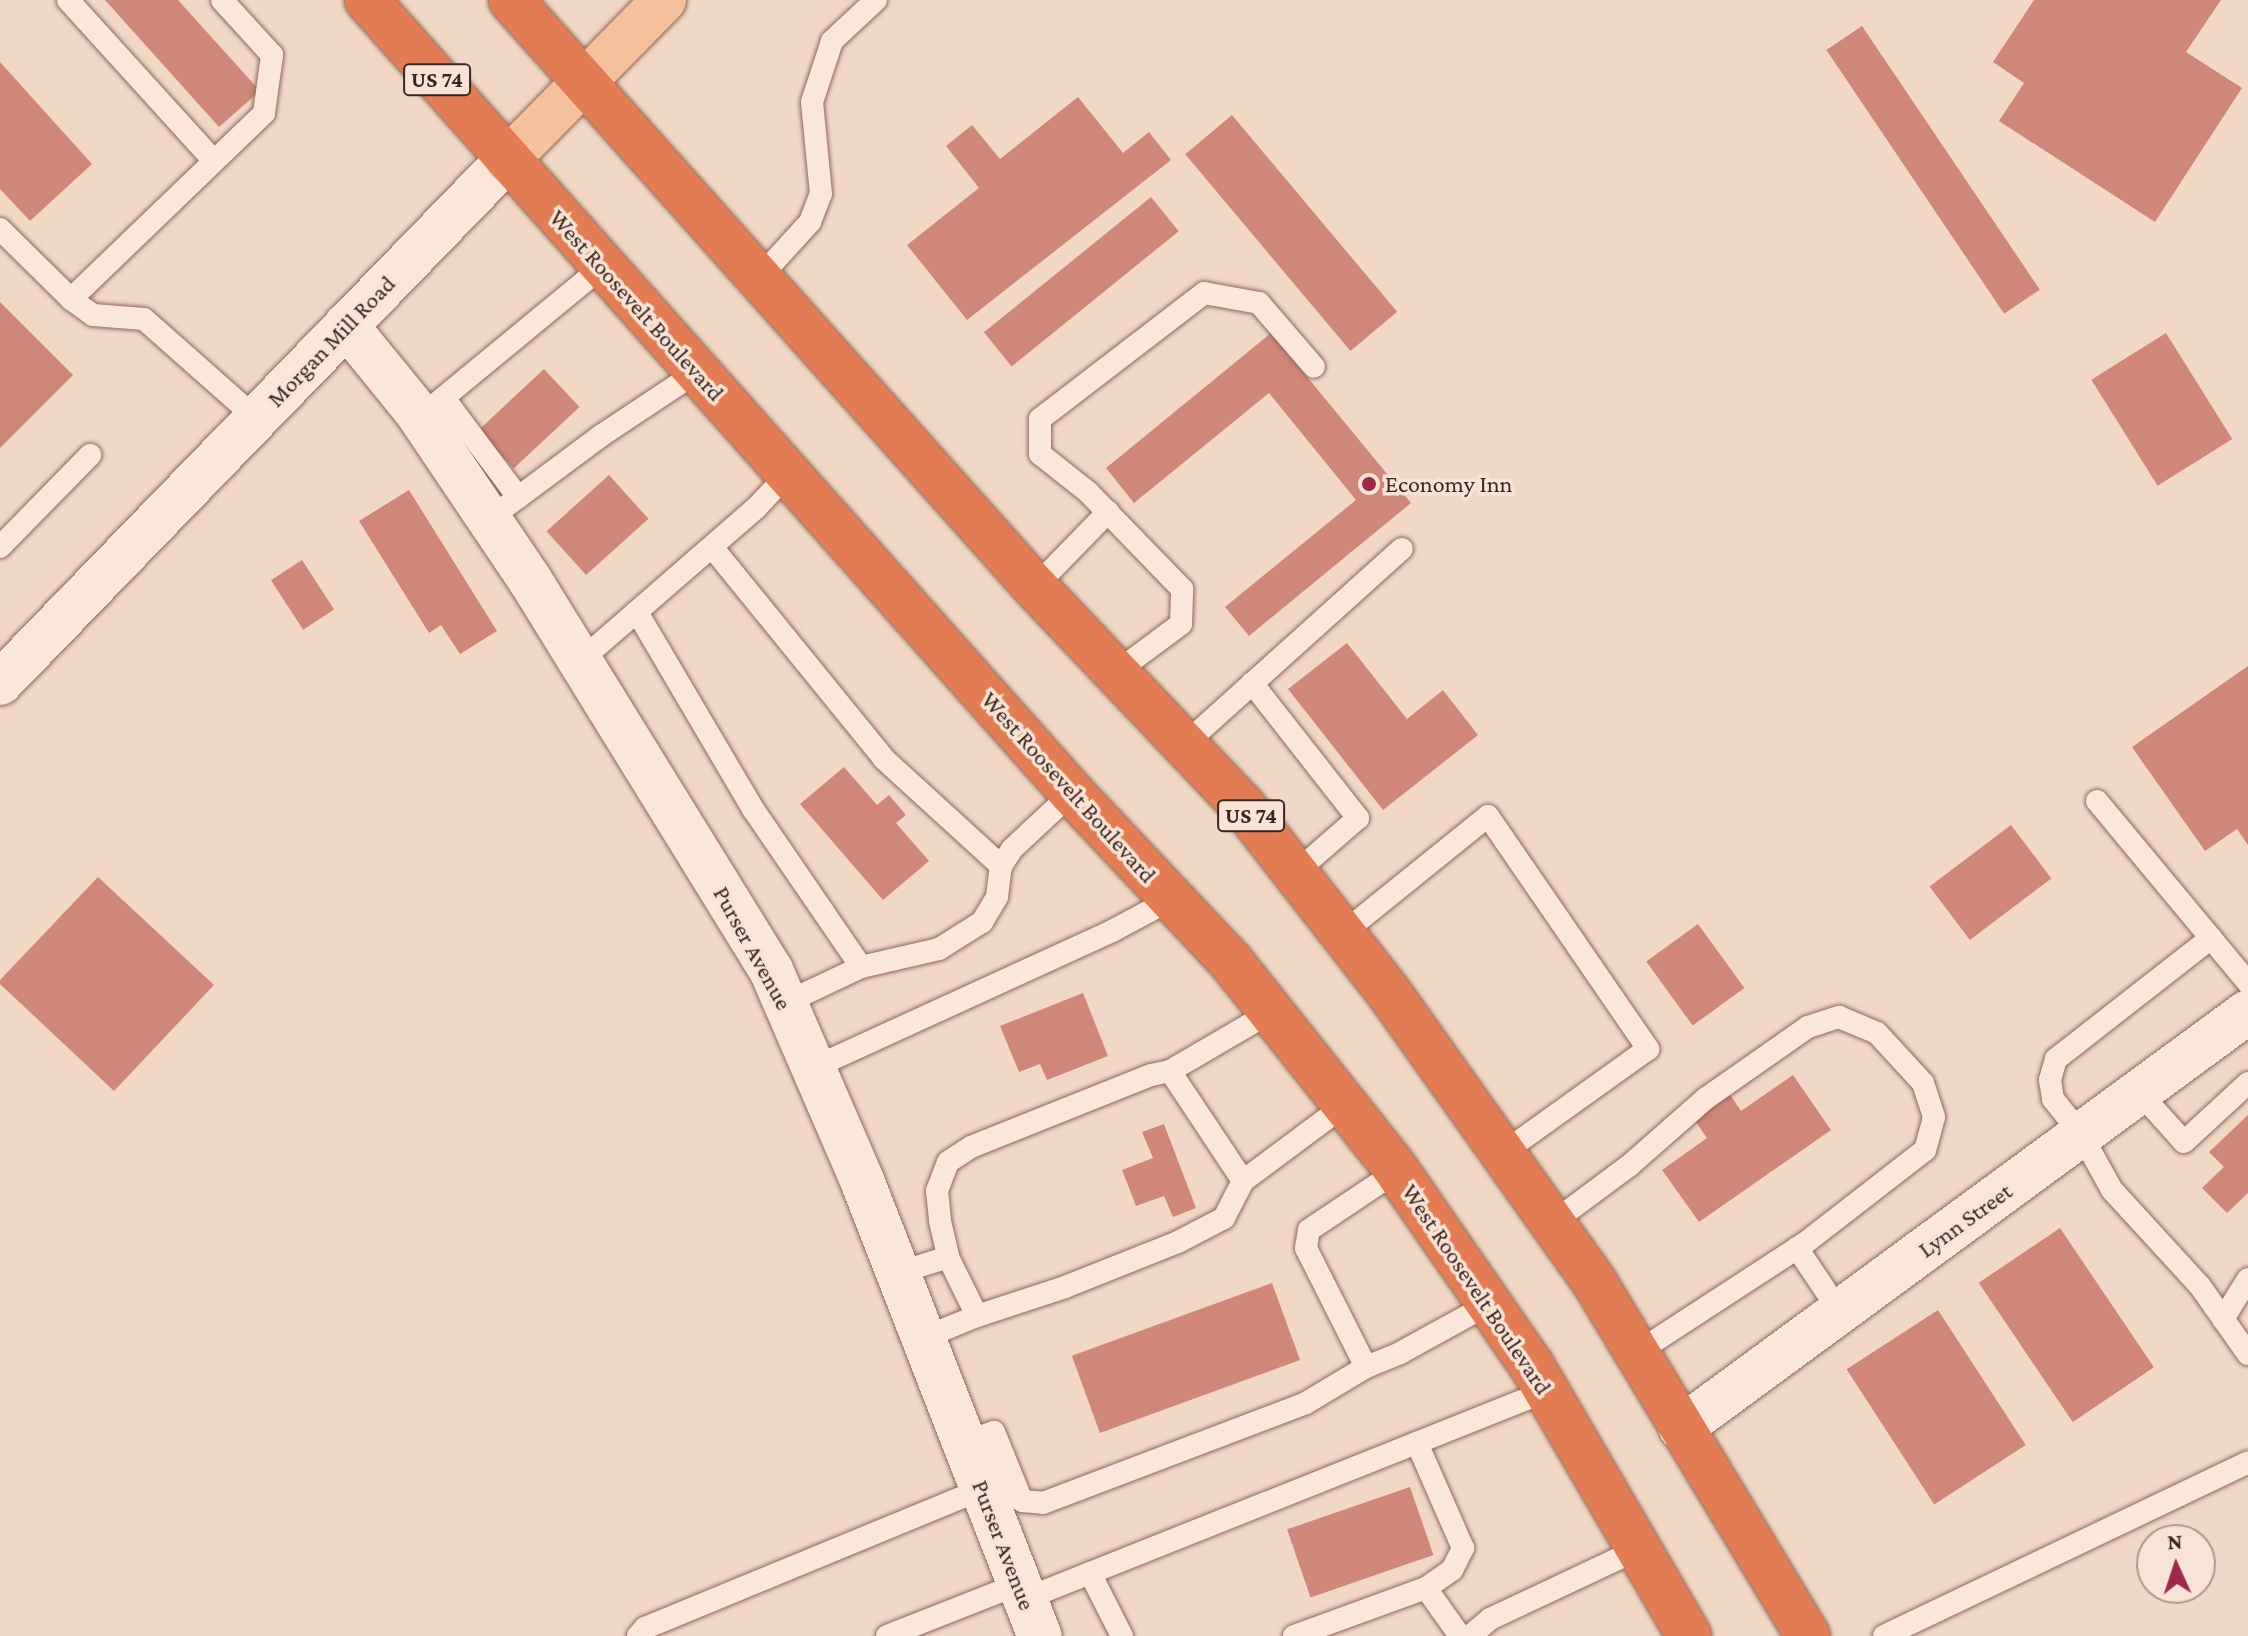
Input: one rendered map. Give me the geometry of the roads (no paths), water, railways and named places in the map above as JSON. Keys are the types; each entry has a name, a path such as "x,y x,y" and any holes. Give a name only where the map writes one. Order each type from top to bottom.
{"highway":[{"name":"West Roosevelt Boulevard","path":"367,0 1072,793 1232,963 1397,1171 1489,1304 1547,1391 1689,1636"},
{"name":"US 74","path":"511,0 1035,587 1243,806 1343,933 1595,1283 1808,1636"}],"main road":[{"name":"Morgan Mill Road","path":"507,160 664,0"}],"street":[{"name":"Morgan Mill Road","path":"0,683 507,160"},
{"name":"Purser Avenue","path":"346,325 432,407 503,508 580,661 771,970 898,1273 1028,1606"},
{"name":"Lynn Street","path":"1681,1428 2248,1012"}],"lane":[{"path":"68,0 214,161"},
{"path":"71,299 264,113 272,55 222,0"},
{"path":"759,278 810,222 821,194 812,102 832,41 876,0"},
{"path":"0,229 71,299 93,315 144,319 256,418"},
{"path":"432,407 603,266"},
{"path":"1115,673 1181,624 1182,589 1108,512 1040,454 1040,419 1204,293 1259,303 1314,367"},
{"path":"503,508 697,372"},
{"path":"0,547 90,455"},
{"path":"580,661 712,547 788,474"},
{"path":"1035,587 1108,512"},
{"path":"712,547 884,759 1001,866"},
{"path":"1184,745 1402,549"},
{"path":"637,612 753,809 861,967"},
{"path":"1252,683 1358,818 1295,873"},
{"path":"785,1003 861,967 939,949 982,922 997,897 1001,866 1012,849 1072,793"},
{"path":"2097,801 2248,983"},
{"path":"1343,933 1488,816 1648,1049 1503,1153"},
{"path":"813,1068 1112,931 1172,899"},
{"path":"2211,938 2056,1059 2050,1080 2053,1099 2081,1134 2112,1190 2200,1286 2248,1354"},
{"path":"977,1316 948,1257 937,1191 948,1162 971,1147 1151,1075 1170,1071 1271,1012"},
{"path":"1552,1223 1630,1165 1705,1099 1808,1027 1839,1017 1877,1033 1923,1083 1934,1117 1925,1150 1797,1248 1636,1353"},
{"path":"1170,1071 1243,1181"},
{"path":"2139,1092 2184,1142 2248,1083"},
{"path":"923,1338 977,1316 1065,1287 1224,1218 1243,1181 1345,1105"},
{"path":"1366,1367 1306,1248 1309,1230 1397,1171"},
{"path":"1797,1248 1840,1312"},
{"path":"898,1273 948,1257"},
{"path":"2223,1319 2248,1279"},
{"path":"965,1443 994,1432 1022,1501 1043,1503 1306,1403 1366,1367 1400,1353 1489,1304"},
{"path":"887,1636 1028,1606 1090,1573 1547,1391"},
{"path":"1294,1636 1426,1588 1452,1570 1463,1548 1417,1443"},
{"path":"1884,1636 2248,1462"},
{"path":"638,1636 659,1622 982,1489"},
{"path":"1470,1636 1490,1619 1639,1549"},
{"path":"1090,1573 1122,1636"},
{"path":"1426,1588 1460,1636"}],"place":[{"name":"Economy Inn","path":"1369,484"}]}
